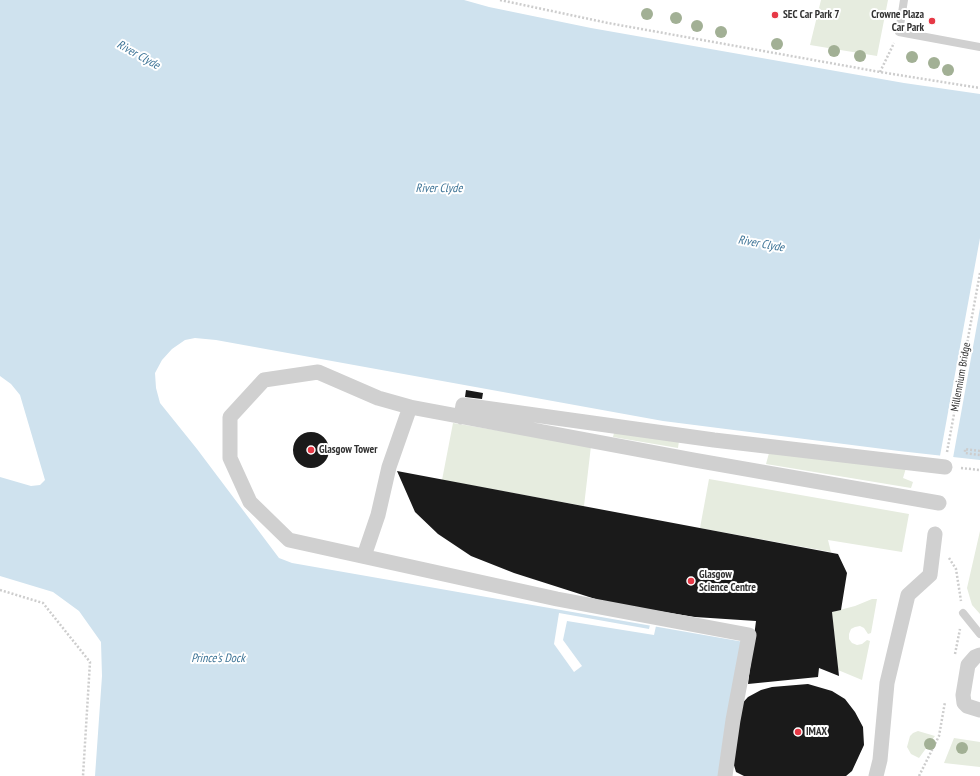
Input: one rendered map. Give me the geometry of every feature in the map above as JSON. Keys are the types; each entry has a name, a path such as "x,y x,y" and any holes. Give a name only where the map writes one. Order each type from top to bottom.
{"street":[{"path":"725,776 733,720 749,635 557,599 289,540 250,502 230,458 230,417 264,380 318,372 378,398 410,407 939,503"},
{"path":"461,417 463,405 714,440 946,462"},
{"path":"364,556 378,515 389,467 410,407"},
{"path":"876,776 880,760 887,683 908,595 930,575 935,534"},
{"path":"980,655 975,657 968,665 963,695 964,703 967,706 980,710"}],"lane":[{"path":"904,0 899,32 980,47"},
{"path":"963,613 980,634"}],"path":[{"path":"500,0 608,23 880,72 980,88"},
{"path":"880,72 899,32"},
{"name":"Millennium Bridge","path":"946,462 980,273"},
{"path":"980,451 965,449 965,453 980,455"},
{"path":"935,534 956,568 963,613 954,658"},
{"path":"0,590 43,603 90,662 83,776"},
{"path":"918,776 939,736 947,695"}],"shaded area":[{"path":"821,0 888,0 877,56 810,45"},
{"path":"453,423 591,446 584,506 442,480"},
{"path":"615,429 679,441 678,448 613,437"},
{"path":"769,453 906,468 903,478 913,482 911,488 766,464"},
{"path":"709,479 909,514 902,552 828,540 831,552 700,528"},
{"path":"980,531 980,614 972,605 967,588"},
{"path":"872,599 877,599 871,633 868,634 864,628 860,626 851,629 849,634 849,639 852,643 857,645 862,644 867,640 870,641 862,680 838,670 832,612 855,606"},
{"path":"918,731 935,736 919,758 911,754 907,747 910,736"},
{"path":"954,738 980,742 980,767 944,763"}],"water":[{"name":"River Clyde","path":"0,0 464,0 489,7 591,28 904,83 980,94 980,460 663,421 216,340 195,338 185,340 172,349 162,360 155,373 156,388 160,403 197,449 279,558 292,563 744,642 722,776 95,776 102,676 101,642 79,611 53,592 0,576 0,477 31,486 40,485 45,480 20,395 11,384 0,376"}],"pier":[{"path":"980,238 980,308 953,458 940,456"},
{"path":"559,613 649,629 650,625 656,626 654,635 567,621 563,640 582,666 574,672 554,644"}],"building":[{"path":"466,390 483,393 482,399 465,397"},
{"name":"Glasgow Tower","path":"311,432 321,435 326,440 329,450 326,460 321,465 311,468 301,465 296,460 293,450 296,440 301,435"},
{"name":"Glasgow Science Centre","path":"397,471 838,554 847,573 841,610 832,612 839,676 819,668 818,677 748,684 756,621 695,617 608,603 514,573 471,556 438,534 415,512"},
{"name":"IMAX","path":"808,684 832,691 845,699 855,712 863,727 864,745 852,771 846,776 744,776 736,772 731,755 737,709 748,697 761,690 772,687"}],"place":[{"name":"SEC Car Park 7","path":"775,15"},
{"name":"Crowne Plaza Car Park","path":"932,21"},
{"name":"Glasgow Tower","path":"311,450"},
{"name":"Glasgow Science Centre","path":"691,581"},
{"name":"IMAX","path":"798,732"}],"water label":[{"name":"Prince's Dock","path":"218,659"}]}
